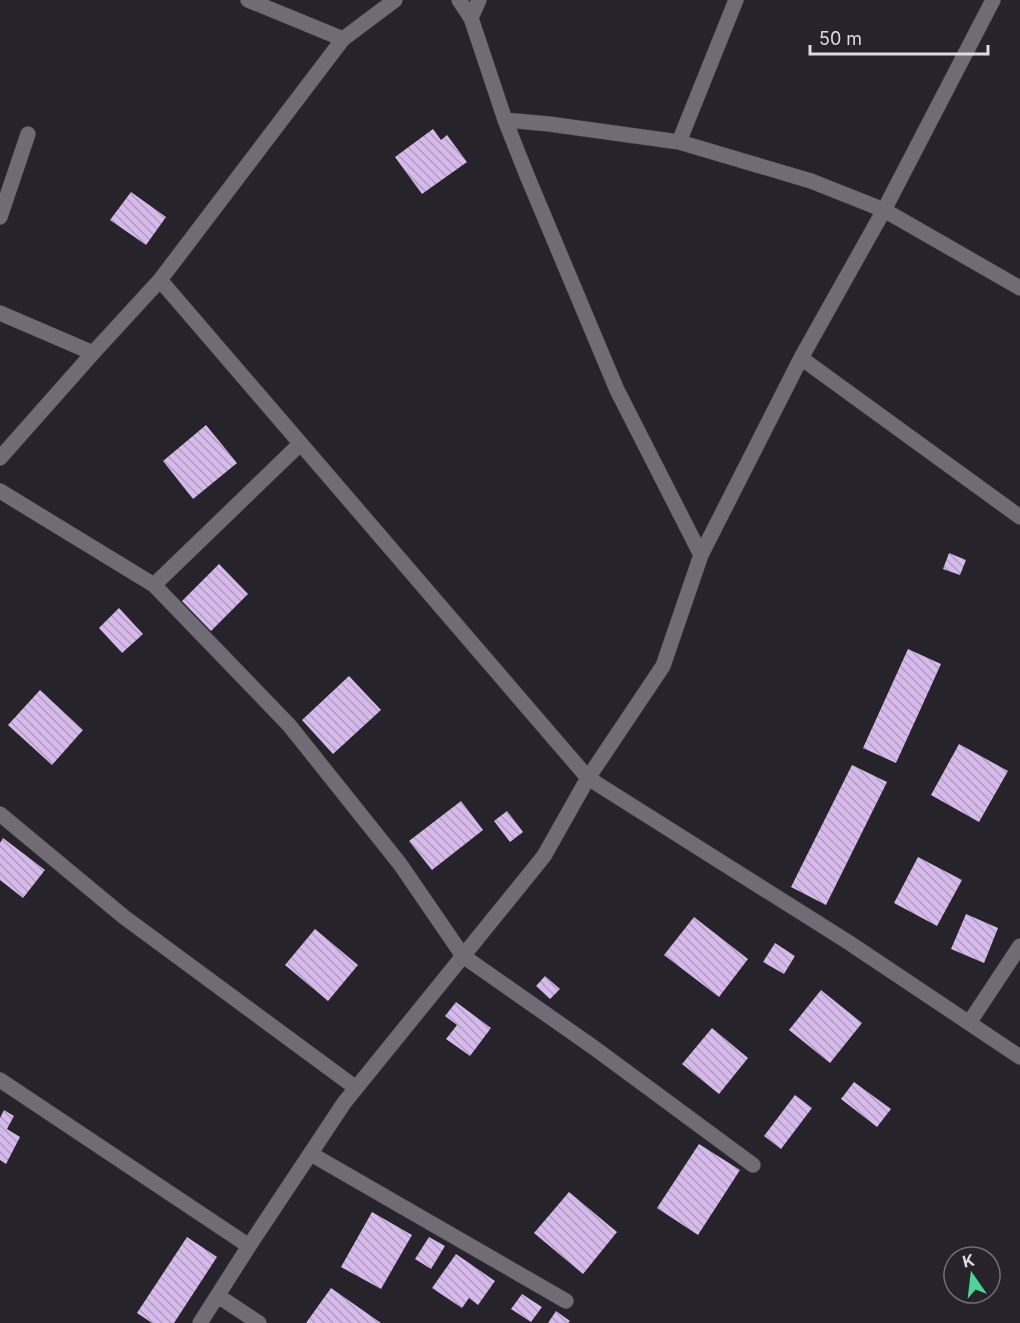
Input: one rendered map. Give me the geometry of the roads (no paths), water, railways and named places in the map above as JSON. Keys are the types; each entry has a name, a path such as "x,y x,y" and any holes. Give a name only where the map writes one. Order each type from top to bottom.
{"street":[{"path":"248,0 343,39"},
{"path":"0,459 160,280 343,39 395,0"},
{"path":"459,0 471,18 505,120 617,390 701,555"},
{"path":"471,18 479,0"},
{"path":"679,142 736,0"},
{"path":"200,1323 356,1088 544,856 588,778 663,666 701,555 801,358 884,210 993,0"},
{"path":"505,120 679,142 812,181 884,210 1020,288"},
{"path":"0,217 28,134"},
{"path":"160,280 588,778 848,942 1020,1057"},
{"path":"0,313 93,353"},
{"path":"801,358 1020,517"},
{"path":"154,585 300,444"},
{"path":"0,491 154,585 289,725 400,864 463,956 593,1047 753,1165"},
{"path":"0,814 124,916 356,1088"},
{"path":"969,1023 1020,946"},
{"path":"0,1080 249,1246"},
{"path":"311,1154 566,1300"},
{"path":"218,1296 259,1323"}]}
